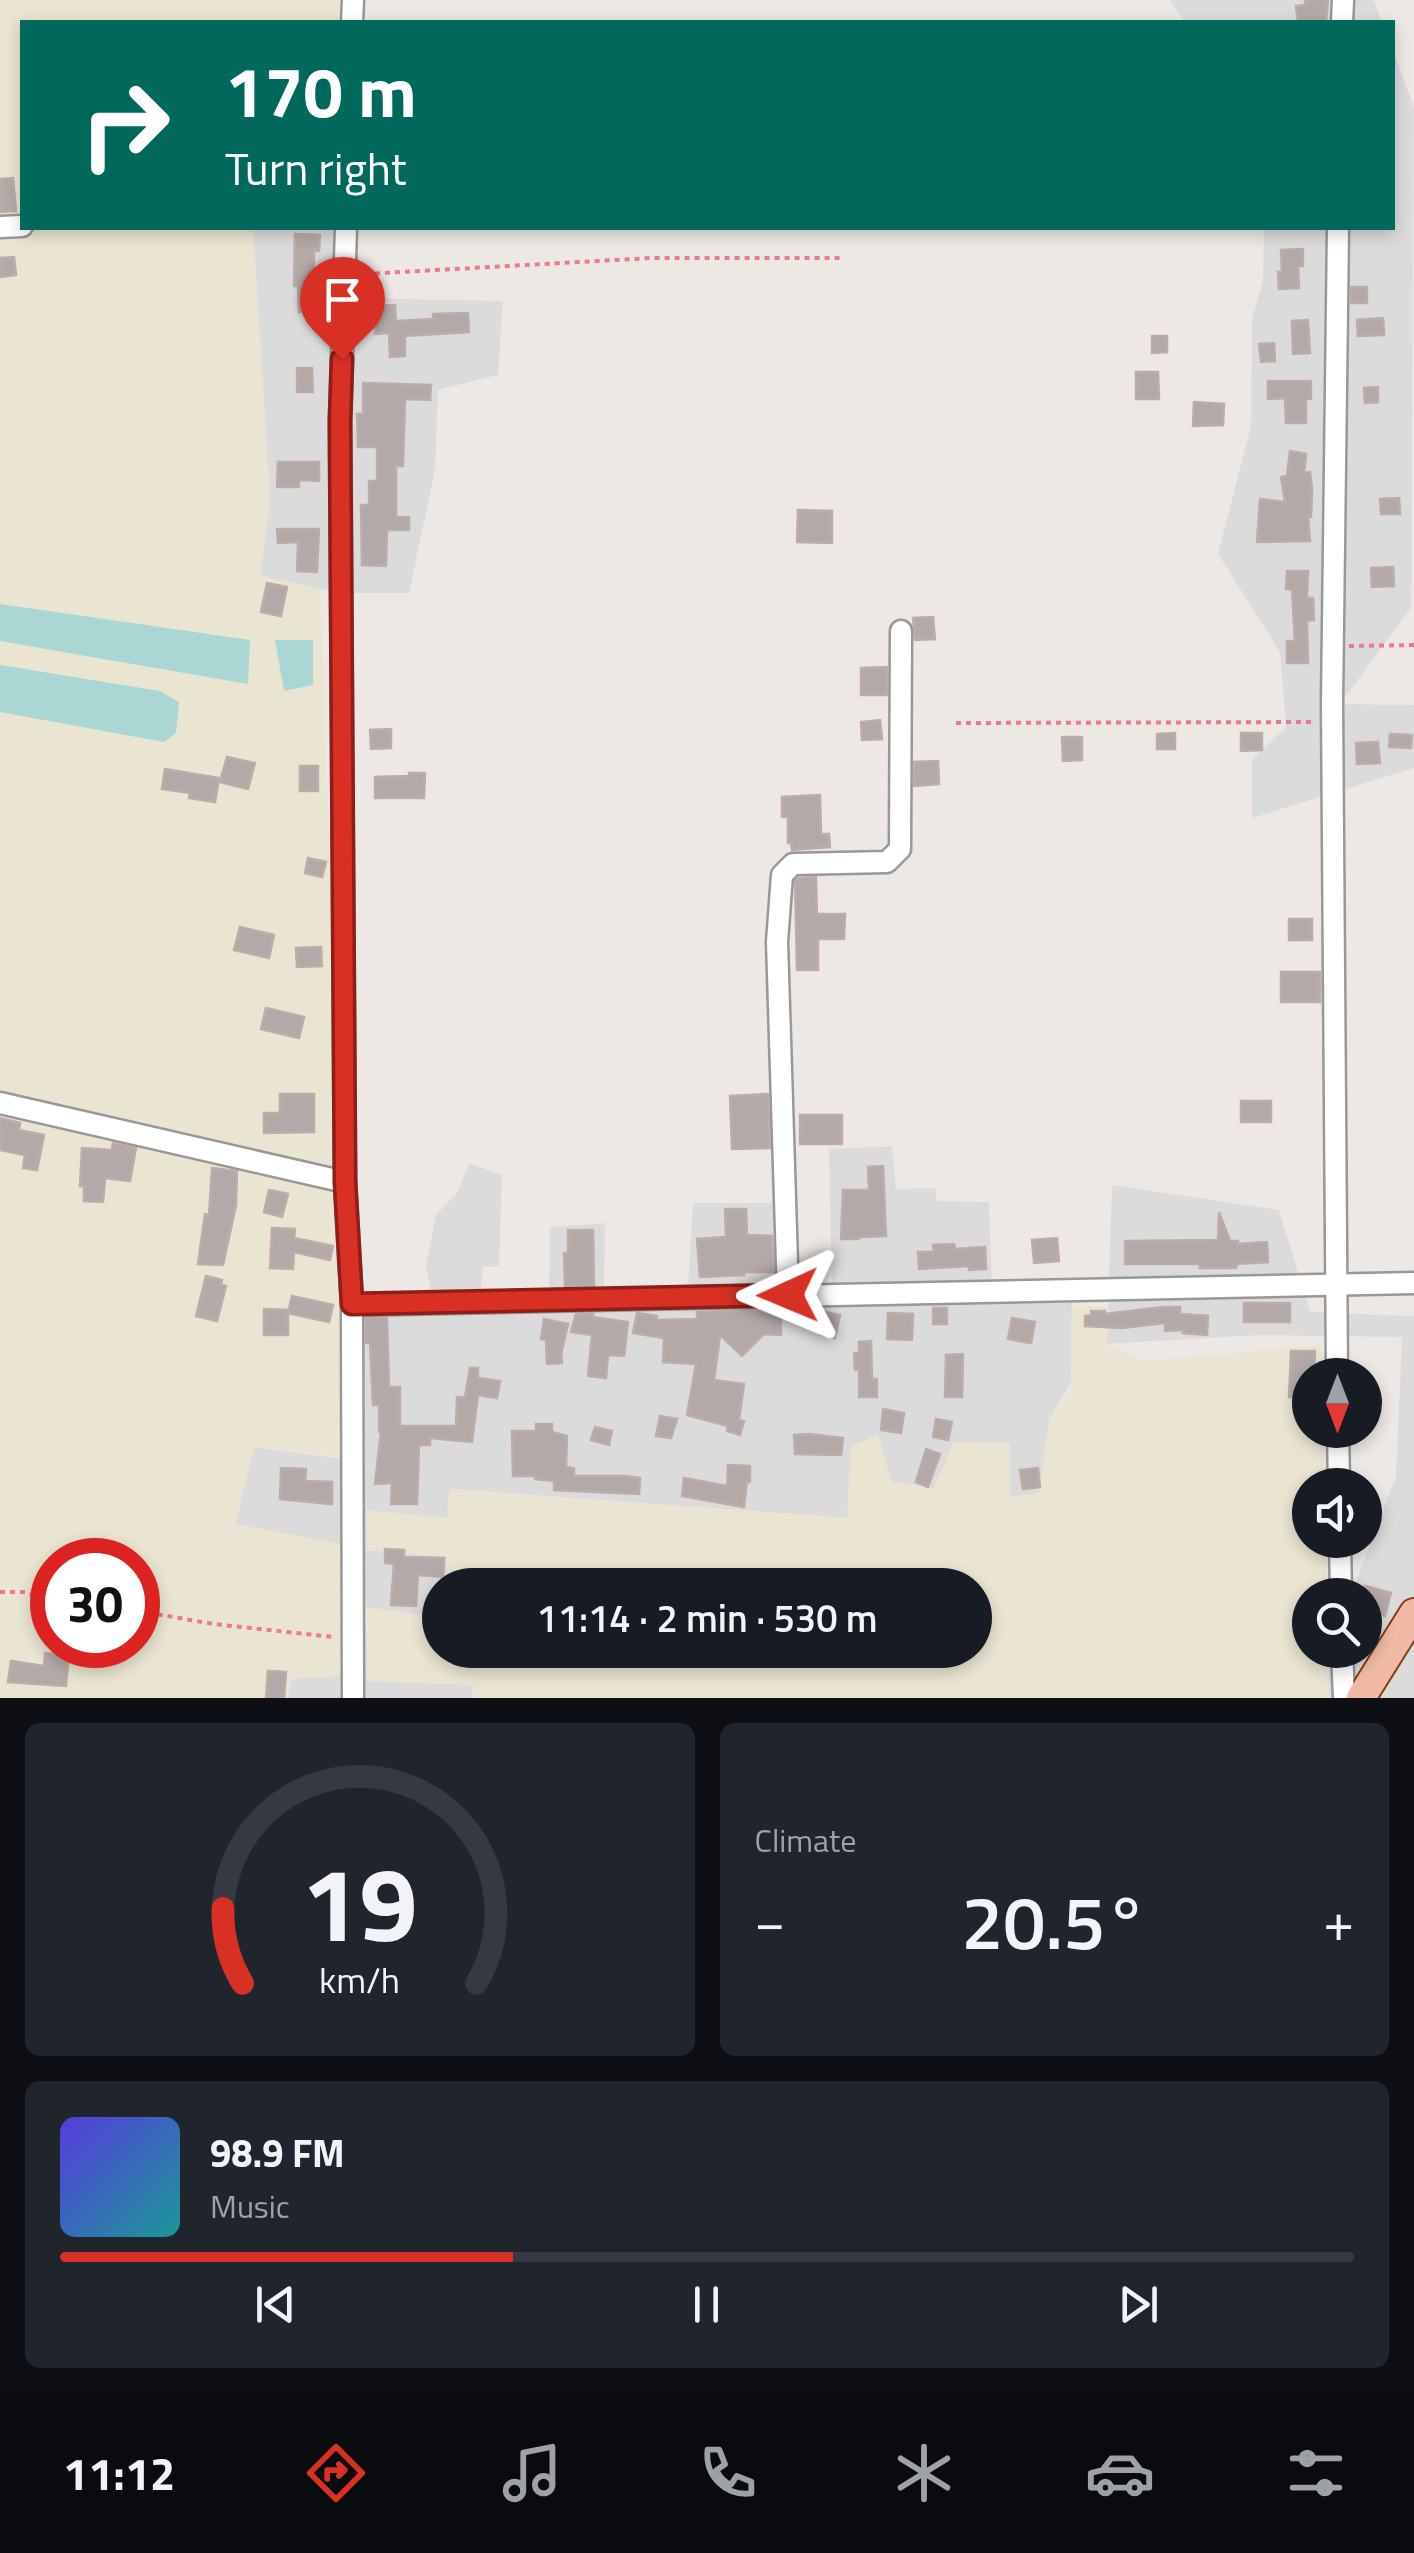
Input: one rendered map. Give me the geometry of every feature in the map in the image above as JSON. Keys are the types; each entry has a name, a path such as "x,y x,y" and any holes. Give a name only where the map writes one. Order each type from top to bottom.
{"main road":[{"path":"1360,1698 1414,1613"}],"street":[{"path":"346,230 340,421 345,1182 352,1304 353,1698"},
{"path":"1337,1358 1332,646 1338,230"},
{"path":"788,1295 778,942 782,875 793,864 887,862 900,848 901,631"},
{"path":"0,1103 345,1182"},
{"path":"352,1304 1414,1283"},
{"path":"1343,1668 1344,1698"}],"path":[{"path":"345,275 651,258 842,258"},
{"path":"1332,646 1414,645"},
{"path":"956,723 1332,722"},
{"path":"0,1592 30,1593"},
{"path":"160,1615 353,1638"}],"shaded area":[{"path":"0,0 340,0 339,20 20,20 20,230 253,230 270,501 260,576 320,588 338,1093 341,1457 254,1447 235,1524 341,1544 341,1676 291,1679 288,1698 0,1698"},
{"path":"1171,0 1374,0 1381,20 1184,20"},
{"path":"1395,56 1414,108 1411,608 1340,704 1414,705 1414,768 1252,818 1252,760 1286,727 1280,652 1218,554 1251,426 1252,319 1263,280 1264,230 1395,230"},
{"path":"253,230 354,230 354,298 503,301 498,375 438,390 435,470 409,593 341,593 260,577 270,501"},
{"path":"892,1146 896,1189 935,1188 937,1201 989,1202 992,1290 1072,1289 1071,1382 1049,1420 1040,1493 1010,1497 1009,1443 954,1442 934,1488 891,1482 878,1435 851,1446 848,1518 450,1489 448,1518 367,1550 448,1557 447,1568 422,1568 422,1615 366,1608 422,1648 422,1668 450,1668 474,1685 472,1698 288,1698 291,1679 235,1525 254,1447 352,1460 352,1305 432,1297 426,1265 436,1215 457,1193 469,1163 502,1175 499,1266 483,1267 479,1301 549,1300 550,1227 605,1223 604,1299 688,1287 693,1203 785,1203 785,1295 832,1295 829,1149"},
{"path":"1112,1185 1279,1210 1310,1312 1414,1316 1414,1698 1322,1698 1330,1668 1382,1668 1382,1578 1357,1578 1365,1558 1382,1558 1382,1513 1396,1476 1402,1337 1260,1335 1107,1344"},
{"path":"1072,1306 1107,1306 1107,1344 1144,1361 1322,1345 1322,1358 1292,1358 1292,1448 1323,1448 1324,1468 1292,1468 1292,1558 1326,1558 1327,1578 1292,1578 1292,1668 1328,1668 1329,1698 472,1698 473,1685 367,1681 366,1607 422,1615 422,1668 992,1668 992,1568 447,1568 447,1557 367,1550 367,1510 447,1518 449,1489 847,1518 851,1446 878,1435 891,1482 934,1488 954,1442 1010,1443 1010,1497 1039,1493 1049,1420 1071,1388"}],"water":[{"path":"0,604 250,640 248,684 0,641"},
{"path":"275,640 313,640 313,685 284,691"},
{"path":"0,665 160,691 179,702 176,733 164,742 0,712"}],"building":[{"path":"1305,0 1328,0 1326,20 1298,20 1296,6 1305,5"},
{"path":"13,178 16,211 0,212 0,179"},
{"path":"295,234 320,235 319,251 314,250 316,311 299,312 298,286 294,286"},
{"path":"1303,249 1303,266 1298,266 1299,288 1279,289 1281,250"},
{"path":"14,257 16,275 0,277 0,258"},
{"path":"1351,287 1367,287 1367,303 1351,303"},
{"path":"395,305 396,321 468,313 469,332 405,336 405,356 390,357 389,333 375,334 374,306"},
{"path":"1383,318 1384,335 1358,336 1357,320"},
{"path":"1308,320 1310,353 1293,354 1292,321"},
{"path":"1152,336 1167,336 1167,352 1152,353"},
{"path":"1274,343 1275,361 1261,362 1259,344"},
{"path":"297,368 312,368 313,392 297,392"},
{"path":"1136,372 1158,372 1159,399 1136,399"},
{"path":"1268,381 1311,381 1306,423 1286,423 1285,398 1268,399"},
{"path":"363,383 431,385 430,400 405,399 403,466 396,466 396,517 409,517 409,530 387,530 386,566 362,565 361,505 369,505 369,481 377,481 377,447 358,447 357,414 363,414"},
{"path":"1378,387 1378,402 1365,403 1364,388"},
{"path":"1194,402 1224,404 1223,425 1193,426"},
{"path":"1290,451 1306,454 1304,473 1310,472 1310,541 1257,542 1260,499 1285,502 1281,477 1287,476"},
{"path":"278,462 319,462 319,481 299,480 299,487 277,487"},
{"path":"1399,498 1400,514 1381,514 1380,499"},
{"path":"798,510 832,511 832,543 797,542"},
{"path":"277,529 319,529 317,572 297,571 298,542 278,543"},
{"path":"1393,567 1394,586 1372,587 1371,568"},
{"path":"1287,571 1308,571 1307,598 1313,598 1314,620 1307,621 1308,663 1287,663 1287,641 1295,641 1292,590 1286,589"},
{"path":"267,583 287,587 281,616 261,612"},
{"path":"933,617 935,639 915,640 913,618"},
{"path":"887,667 887,695 861,695 861,668"},
{"path":"880,720 882,739 862,740 861,722"},
{"path":"391,729 391,748 371,749 370,730"},
{"path":"1175,733 1175,749 1157,749 1157,734"},
{"path":"1241,733 1262,733 1262,750 1241,751"},
{"path":"1390,734 1412,735 1411,748 1389,747"},
{"path":"1062,737 1082,737 1082,760 1063,761"},
{"path":"1378,742 1380,763 1357,764 1356,743"},
{"path":"227,757 255,763 248,789 220,782"},
{"path":"938,761 939,784 914,786 914,762"},
{"path":"300,766 318,766 318,791 300,791"},
{"path":"165,769 219,778 215,802 162,789"},
{"path":"425,773 424,798 375,798 375,777"},
{"path":"820,795 821,834 829,834 830,847 792,850 788,843 788,817 782,817 782,797"},
{"path":"308,858 326,862 322,877 305,873"},
{"path":"816,877 817,914 845,914 844,939 818,939 818,970 797,970 795,881"},
{"path":"1289,919 1312,919 1312,940 1289,940"},
{"path":"240,927 274,935 269,958 234,950"},
{"path":"321,947 322,966 297,967 296,948"},
{"path":"1281,972 1320,972 1320,1002 1281,1002"},
{"path":"266,1008 304,1017 299,1038 261,1029"},
{"path":"280,1094 314,1094 314,1132 264,1133 264,1113 280,1113"},
{"path":"768,1094 770,1148 732,1149 730,1096"},
{"path":"1241,1101 1271,1101 1271,1122 1241,1122"},
{"path":"800,1115 842,1115 842,1144 800,1144"},
{"path":"0,1118 20,1123 19,1130 44,1135 37,1170 23,1168 25,1155 0,1150"},
{"path":"113,1143 136,1148 130,1181 105,1178 103,1202 84,1201 84,1186 80,1186 82,1148 112,1150"},
{"path":"883,1166 886,1236 841,1239 843,1190 869,1190 868,1167"},
{"path":"212,1168 237,1171 236,1205 223,1265 198,1264 205,1214 209,1215"},
{"path":"269,1190 288,1194 282,1217 264,1212"},
{"path":"725,1209 746,1209 747,1235 772,1236 774,1272 700,1277 697,1239 726,1237"},
{"path":"1219,1212 1230,1241 1267,1242 1268,1262 1237,1264 1236,1268 1125,1264 1125,1241 1218,1240"},
{"path":"272,1228 295,1229 294,1238 333,1246 330,1260 294,1252 293,1269 270,1268"},
{"path":"568,1230 593,1230 594,1286 565,1287"},
{"path":"1057,1238 1059,1261 1034,1263 1032,1240"},
{"path":"954,1244 955,1249 985,1247 986,1269 919,1269 918,1252 934,1252 933,1245"},
{"path":"206,1276 222,1280 221,1285 226,1286 217,1321 196,1316"},
{"path":"292,1296 333,1305 329,1322 288,1313"},
{"path":"1244,1303 1290,1303 1290,1322 1244,1322"},
{"path":"1180,1307 1180,1314 1208,1316 1207,1335 1165,1331 1165,1323 1122,1328 1085,1326 1085,1316 1092,1315 1091,1311 1105,1314"},
{"path":"933,1308 947,1308 947,1324 933,1324"},
{"path":"264,1309 288,1310 288,1335 264,1335"},
{"path":"697,1312 781,1313 781,1335 764,1334 742,1356 720,1335 714,1380 744,1384 740,1435 727,1431 728,1426 687,1415 696,1364 663,1362 664,1338 633,1333 637,1313 657,1316 656,1320 697,1319"},
{"path":"825,1312 840,1315 835,1338 820,1334"},
{"path":"888,1313 913,1314 912,1340 887,1339"},
{"path":"576,1314 628,1322 624,1356 608,1355 606,1378 588,1376 592,1335 571,1332"},
{"path":"366,1318 387,1318 389,1387 400,1387 400,1426 456,1426 457,1397 465,1397 470,1368 478,1368 478,1378 500,1381 497,1398 478,1395 472,1442 430,1438 430,1445 419,1445 417,1504 391,1504 392,1483 375,1484 381,1432 379,1405 373,1405"},
{"path":"1012,1318 1035,1322 1031,1343 1008,1339"},
{"path":"544,1319 568,1324 562,1363 547,1364 546,1340 541,1339"},
{"path":"871,1341 872,1379 877,1379 877,1397 859,1397 859,1369 855,1370 854,1353 859,1353 859,1342"},
{"path":"1291,1351 1315,1351 1315,1358 1292,1358 1292,1397"},
{"path":"963,1354 962,1397 945,1397 946,1355"},
{"path":"883,1409 904,1413 901,1433 881,1430"},
{"path":"660,1416 677,1419 671,1438 656,1436"},
{"path":"936,1419 952,1422 948,1440 933,1437"},
{"path":"536,1424 552,1424 552,1432 567,1436 566,1467 574,1468 574,1476 640,1478 639,1494 554,1490 554,1481 513,1476 512,1431 536,1431"},
{"path":"595,1427 612,1431 609,1445 591,1440"},
{"path":"794,1435 843,1438 841,1455 795,1454"},
{"path":"926,1449 940,1454 928,1487 916,1482"},
{"path":"728,1465 750,1466 744,1507 682,1496 684,1478 727,1486"},
{"path":"281,1468 306,1469 305,1481 332,1482 332,1504 280,1499"},
{"path":"1038,1468 1040,1487 1023,1489 1020,1470"},
{"path":"385,1549 404,1550 404,1557 444,1558 443,1568 422,1568 416,1606 391,1605 394,1564 385,1563"},
{"path":"1382,1591 1391,1593 1385,1616 1382,1615"},
{"path":"11,1661 30,1664 30,1668 68,1668 66,1686 8,1682"},
{"path":"268,1671 286,1672 284,1698 266,1698"}],"route":[{"path":"342,359 345,1182 352,1304 788,1295"}]}
